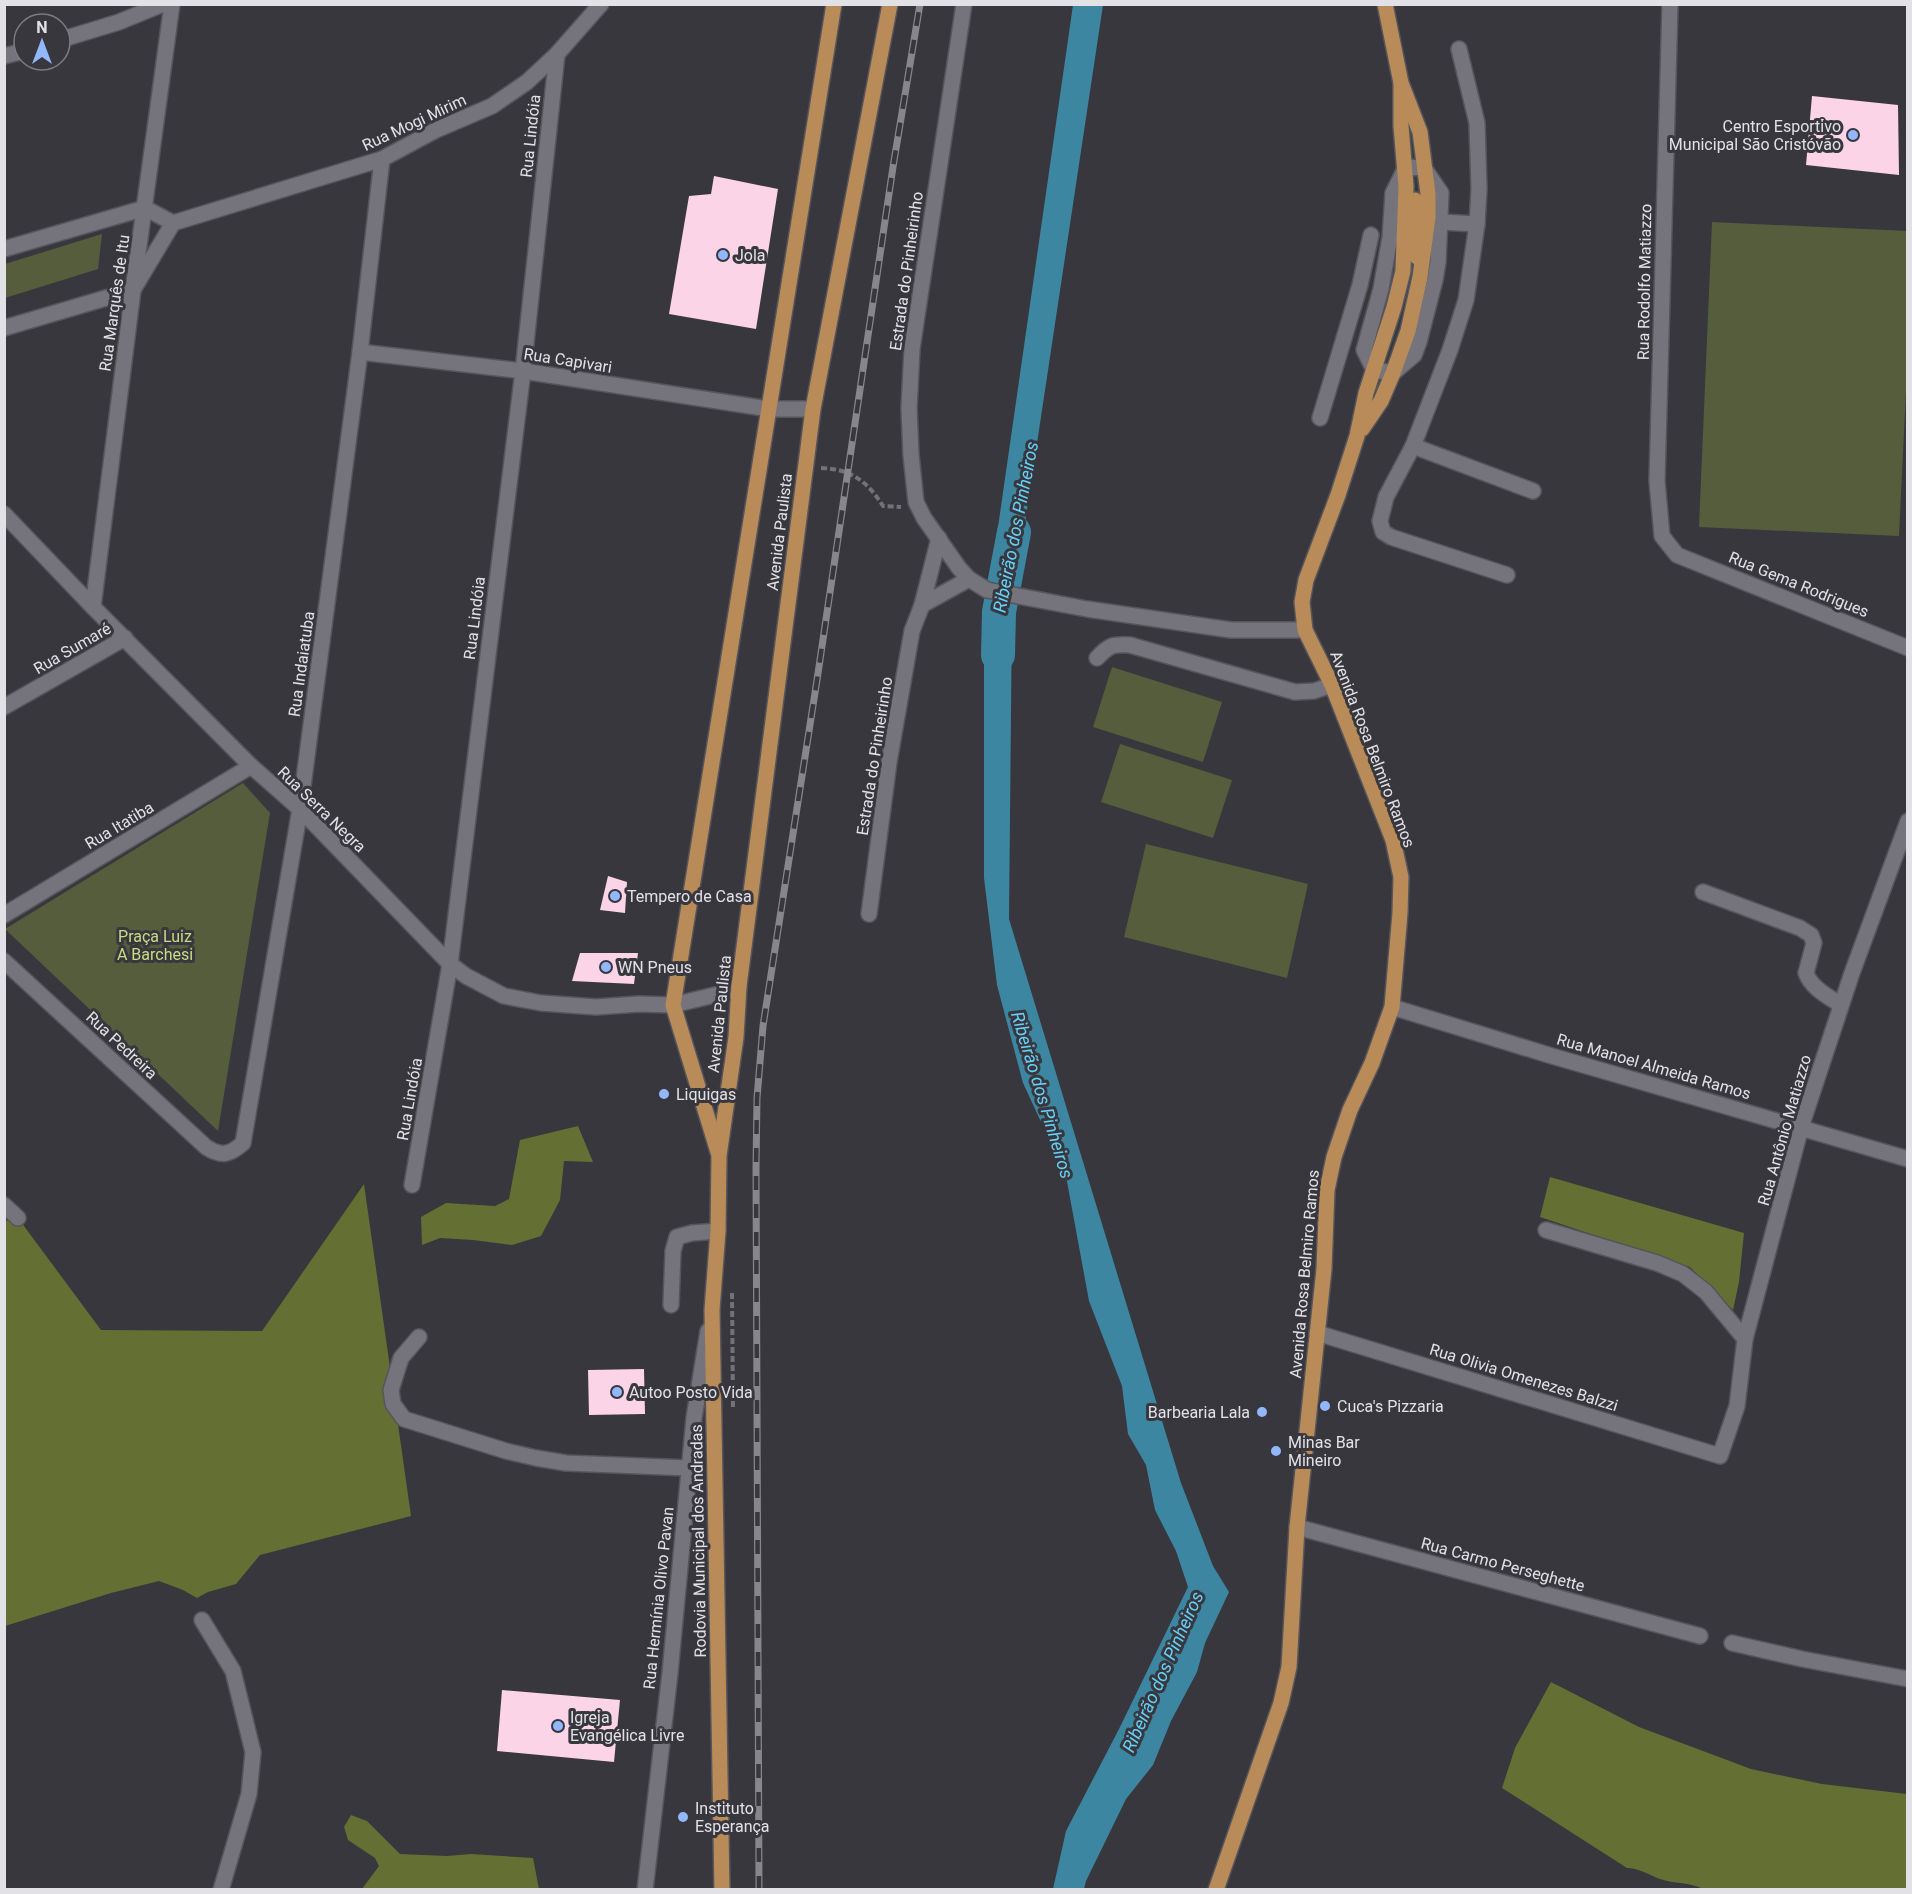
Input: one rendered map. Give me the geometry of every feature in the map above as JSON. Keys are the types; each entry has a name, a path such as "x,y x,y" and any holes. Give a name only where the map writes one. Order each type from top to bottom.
{"main road":[{"name":"Avenida Paulista","path":"719,1156 672,1005 834,4"},
{"name":"Avenida Paulista","path":"719,1156 736,1037 739,986 813,410 890,4"},
{"name":"Avenida Rosa Belmiro Ramos","path":"1357,436 1381,401 1408,331 1420,278 1428,217 1428,194 1420,132 1401,83 1385,4"},
{"name":"Avenida Rosa Belmiro Ramos","path":"1216,1890 1281,1703 1289,1666 1297,1527 1324,1269 1327,1190 1334,1157 1350,1110 1372,1063 1392,1006 1401,877 1392,840 1332,685 1305,630 1302,602 1306,580 1357,436 1366,393 1394,307 1402,271 1406,167 1401,126 1401,83"},
{"path":"1406,186 1414,195 1420,278"},
{"path":"1400,355 1397,343 1405,295 1402,271"},
{"name":"Rodovia Municipal dos Andradas","path":"719,1156 718,1231 712,1310 722,1890"}],"street":[{"path":"72,36 119,22 164,4"},
{"name":"Rua Marquês de Itu","path":"93,607 172,4"},
{"name":"Rua Mogi Mirim","path":"173,222 382,159 436,130 492,106 527,82 601,4"},
{"name":"Estrada do Pinheirinho","path":"964,4 912,349 909,408 912,465 918,505 924,518 969,579 987,590 1159,621 1231,630 1305,630"},
{"name":"Rua Rodolfo Matiazzo","path":"1670,4 1657,481 1662,536 1677,555"},
{"path":"1459,49 1477,123 1479,189 1478,224 1466,300 1450,350 1413,446 1386,497 1380,521 1383,532 1391,537 1507,575"},
{"name":"Rua Lindóia","path":"412,1185 450,964 523,371 556,54"},
{"name":"Rua Indaiatuba","path":"217,1154 225,1155 243,1143 300,809 360,352 382,159"},
{"path":"1406,167 1424,168 1441,193 1441,222 1435,280 1419,342 1413,356 1393,373 1374,370 1364,348 1383,279 1390,237 1393,193 1406,167"},
{"path":"4,249 145,208 173,222 133,290 4,328"},
{"path":"1441,222 1478,224"},
{"path":"1320,418 1360,285 1371,235"},
{"name":"Rua Capivari","path":"360,352 523,371 769,409 813,410"},
{"path":"1413,446 1533,491"},
{"name":"Rua Serra Negra","path":"4,514 251,766 300,809 450,964 466,976 504,996 540,1003 596,1007 639,1004 672,1005 723,993 739,986"},
{"name":"Estrada do Pinheirinho","path":"869,914 891,751 912,631 922,605 939,538"},
{"name":"Rua Gema Rodrigues","path":"1677,555 1908,648"},
{"path":"922,605 969,579"},
{"name":"Rua Sumaré","path":"4,707 125,638"},
{"path":"1097,657 1115,644 1130,645 1295,692 1314,691 1332,685"},
{"name":"Rua Itatiba","path":"4,915 251,766"},
{"name":"Rua Antônio Matiazzo","path":"1720,1456 1737,1406 1745,1339 1801,1127 1841,1005 1908,821"},
{"path":"1703,892 1800,928 1811,935 1814,943 1806,973 1807,978 1824,994 1841,1005"},
{"name":"Rua Pedreira","path":"4,961 206,1147 217,1154"},
{"name":"Rua Manoel Almeida Ramos","path":"1392,1006 1552,1056 1908,1159"},
{"path":"4,1205 18,1218"},
{"path":"1546,1230 1657,1263 1683,1274 1706,1292 1745,1339"},
{"path":"671,1305 672,1251 677,1237 718,1231"},
{"name":"Rua Hermínia Olivo Pavan","path":"645,1890 670,1673 694,1418 712,1310"},
{"name":"Rua Olivia Omenezes Balzzi","path":"1317,1333 1720,1456"},
{"path":"420,1337 401,1358 391,1390 393,1404 404,1419 536,1458 566,1463 689,1468"},
{"name":"Rua Carmo Perseghette","path":"1297,1527 1700,1636"},
{"path":"202,1620 233,1671 253,1752 249,1794 220,1890"},
{"path":"1732,1643 1908,1679"}],"path":[{"path":"806,468 848,472 862,480 883,506 899,508 918,505"}],"green space":[{"path":"1712,222 1907,231 1907,369 1899,536 1699,527"},
{"path":"102,234 98,269 5,298 5,264"},
{"path":"1112,667 1222,702 1203,762 1093,727"},
{"path":"1120,744 1232,780 1213,838 1101,802"},
{"name":"Praça Luiz A Barchesi","path":"243,783 270,813 218,1131 5,929"},
{"path":"1146,844 1308,884 1287,978 1124,937"},
{"path":"578,1126 593,1162 564,1161 560,1200 541,1236 512,1245 440,1238 422,1245 421,1217 446,1203 495,1206 509,1199 520,1140"},
{"path":"1550,1177 1744,1233 1739,1282 1733,1310 1690,1267 1540,1217"},
{"path":"364,1184 411,1516 260,1555 236,1584 208,1592 197,1598 159,1581 111,1593 5,1626 5,1221 18,1218 101,1330 262,1331"},
{"path":"1551,1682 1639,1727 1751,1769 1822,1784 1907,1794 1907,1889 1703,1889 1693,1885 1665,1881 1640,1870 1627,1868 1502,1788 1515,1748"},
{"path":"351,1815 367,1821 400,1854 447,1856 471,1854 533,1858 539,1889 362,1889 379,1866 375,1858 348,1840 344,1827"}],"water":[{"path":"1073,5 1103,5 1016,583 992,569"},
{"path":"984,607 1012,610 1009,919 1181,1483 1213,1566 1229,1592 1205,1643 1197,1672 1171,1721 1153,1765 1126,1799 1084,1889 1053,1889 1066,1831 1188,1587 1176,1551 1155,1510 1146,1465 1128,1434 1122,1386 1089,1301 1066,1176 1023,1083 997,985 984,878"}],"building":[{"name":"Centro Esportivo Municipal São Cristóvão","path":"1812,96 1898,105 1899,175 1806,165"},
{"name":"Jola","path":"714,176 778,189 756,329 669,314 689,196 711,194"},
{"name":"Tempero de Casa","path":"608,876 627,882 625,913 600,910"},
{"name":"WN Pneus","path":"580,953 638,953 634,984 572,981"},
{"name":"Autoo Posto Vida","path":"644,1369 645,1414 589,1415 588,1370"},
{"name":"Igreja Evangélica Livre","path":"502,1690 620,1700 614,1762 497,1751"}],"waterway":[{"name":"Ribeirão dos Pinheiros","path":"998,655 999,612 1014,532"}],"railway":[{"path":"759,1890 756,1168 757,1098 763,1026 893,167 920,4"}],"place":[{"name":"Centro Esportivo Municipal São Cristóvão","path":"1853,135"},
{"name":"Jola","path":"723,255"},
{"name":"Tempero de Casa","path":"615,896"},
{"name":"WN Pneus","path":"606,967"},
{"name":"Liquigas","path":"664,1094"},
{"name":"Autoo Posto Vida","path":"617,1392"},
{"name":"Cuca's Pizzaria","path":"1325,1406"},
{"name":"Barbearia Lala","path":"1262,1412"},
{"name":"Minas Bar Mineiro","path":"1276,1451"},
{"name":"Igreja Evangélica Livre","path":"558,1726"},
{"name":"Instituto Esperança","path":"683,1817"}]}
